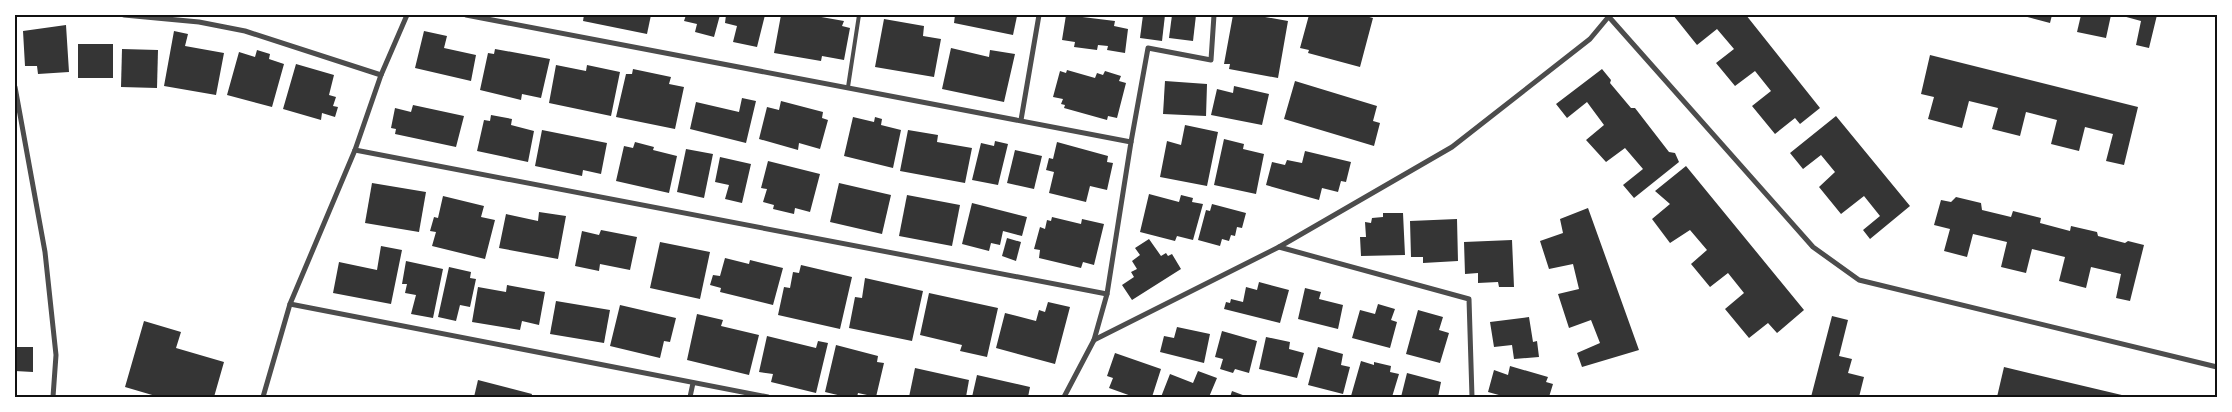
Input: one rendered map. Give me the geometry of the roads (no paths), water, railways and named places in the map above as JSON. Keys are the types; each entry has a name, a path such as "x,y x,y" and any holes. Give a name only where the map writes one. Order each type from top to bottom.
{"street":[{"path":"124,15 199,22 245,31 381,75"},
{"path":"263,397 290,304 355,150 381,75 407,15"},
{"path":"466,15 1131,142"},
{"path":"1021,120 1039,15"},
{"path":"1064,397 1094,340 1107,294 1148,48 1211,60 1214,15"},
{"path":"1094,340 1279,248 1452,147 1590,39 1610,16 1813,247 1859,280 2217,367"},
{"path":"15,87 45,252 56,355 53,397"},
{"path":"355,150 1107,294"},
{"path":"1279,248 1469,299 1472,397"},
{"path":"290,304 768,397"},
{"path":"690,397 693,383"}],"lane":[{"path":"848,87 859,15"}]}
